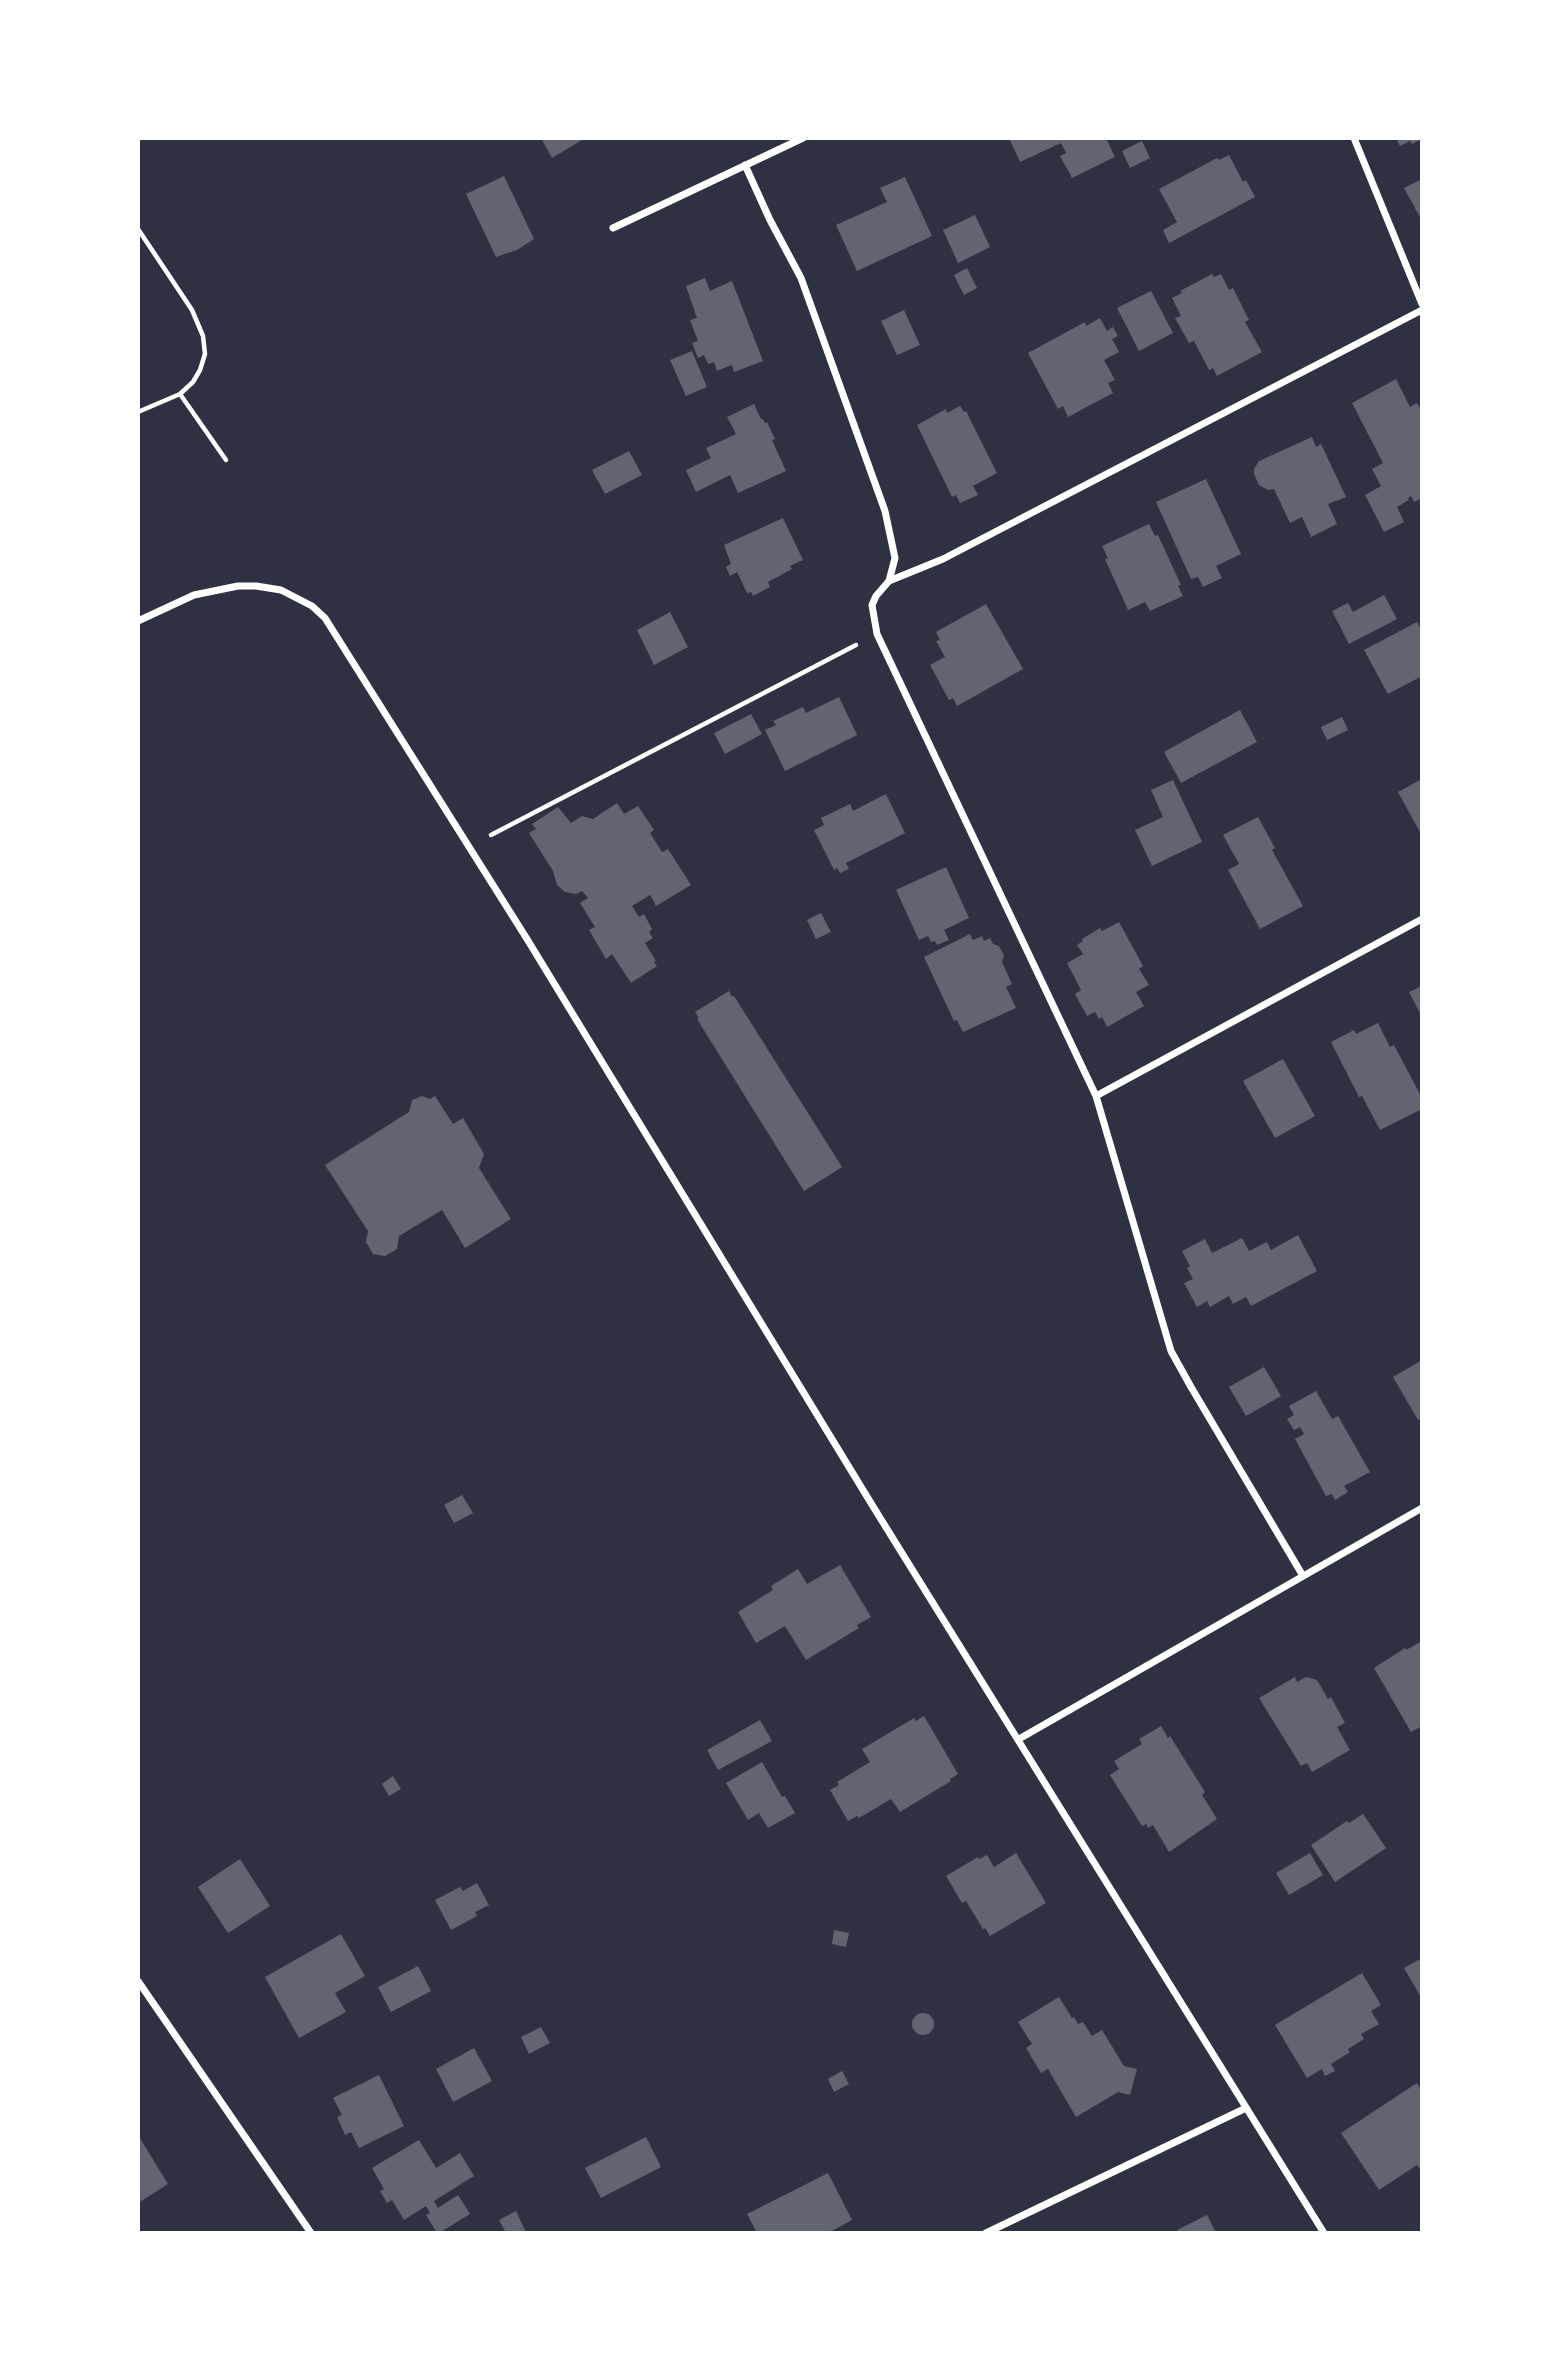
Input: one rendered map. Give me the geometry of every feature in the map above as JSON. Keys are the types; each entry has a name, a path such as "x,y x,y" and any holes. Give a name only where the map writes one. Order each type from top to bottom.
{"street":[{"path":"613,228 803,138"},
{"path":"1354,138 1422,304"},
{"path":"745,165 801,278 885,512 895,558 889,581 872,605 877,634 1096,1096 1171,1350 1303,1576"},
{"path":"889,581 914,573 955,553 1422,310"},
{"path":"138,621 205,592 238,586 256,586 281,590 312,606 336,634 1324,2233"},
{"path":"1096,1096 1422,919"},
{"path":"1018,1739 1422,1508"},
{"path":"138,1981 312,2233"},
{"path":"986,2233 1246,2108"}],"path":[{"path":"138,229 192,310 204,336 205,354 200,370 180,394 138,412"},
{"path":"180,394 226,460"},
{"path":"490,835 877,634"}],"building":[{"path":"541,138 581,138 582,140 552,158"},
{"path":"1009,138 1106,138 1115,157 1072,178 1060,156 1066,153 1061,143 1020,162"},
{"path":"1396,138 1422,138 1422,139 1400,146"},
{"path":"1142,141 1150,158 1130,168 1122,151"},
{"path":"1229,155 1243,182 1246,180 1255,197 1169,243 1163,230 1177,222 1159,189 1217,158 1219,160"},
{"path":"504,176 534,239 517,250 496,257 466,194"},
{"path":"905,177 932,236 857,271 836,225 887,202 880,188"},
{"path":"1422,179 1422,221 1404,188"},
{"path":"975,215 990,247 958,263 943,230"},
{"path":"967,268 977,288 964,295 954,275"},
{"path":"1212,274 1214,277 1221,274 1229,290 1233,288 1249,320 1245,322 1262,352 1217,376 1213,368 1209,370 1194,341 1189,343 1175,318 1181,316 1172,298"},
{"path":"705,278 710,291 732,281 763,361 734,372 732,365 717,371 714,362 708,364 704,355 698,358 692,343 698,341 690,320 697,318 686,286"},
{"path":"1151,291 1173,333 1139,351 1117,308"},
{"path":"904,310 920,345 897,355 881,321"},
{"path":"1100,318 1107,331 1113,327 1118,336 1112,339 1119,352 1104,360 1115,380 1108,383 1113,393 1068,417 1063,406 1058,409 1028,353 1085,322 1086,326"},
{"path":"692,351 707,387 686,396 670,360"},
{"path":"1396,379 1410,407 1417,403 1422,411 1422,498 1414,502 1411,496 1397,507 1404,522 1384,532 1365,495 1381,486 1372,469 1383,463 1352,403"},
{"path":"754,404 761,419 767,422 786,471 738,493 730,475 696,492 686,470 711,458 706,448 736,434 727,417"},
{"path":"960,406 966,411 997,473 973,486 978,495 960,503 956,495 952,497 917,425 946,409 947,413"},
{"path":"1312,437 1316,447 1321,444 1346,497 1328,504 1337,524 1311,537 1302,517 1290,523 1274,489 1268,490 1259,485 1254,469 1259,461"},
{"path":"629,451 642,475 605,494 592,470"},
{"path":"1206,479 1241,554 1216,566 1222,578 1203,587 1198,577 1191,579 1156,502"},
{"path":"783,518 803,560 790,566 792,569 768,582 770,587 753,596 751,592 747,593 737,572 730,576 726,567 731,564 724,545"},
{"path":"1149,524 1155,536 1158,535 1181,585 1178,586 1183,596 1150,611 1145,602 1128,610 1105,559 1108,558 1102,546"},
{"path":"1384,595 1397,619 1349,644 1332,611 1348,603 1353,612"},
{"path":"986,604 1023,669 957,706 953,698 949,700 930,665 945,657 936,641 940,640 936,632"},
{"path":"670,612 688,647 654,665 637,630"},
{"path":"1417,622 1422,632 1422,676 1388,694 1364,650"},
{"path":"839,697 857,735 785,771 765,730 776,725 773,721 803,707 806,713"},
{"path":"1240,710 1257,742 1181,783 1164,752"},
{"path":"751,714 762,734 725,754 714,733"},
{"path":"1342,717 1348,730 1327,740 1321,727"},
{"path":"1422,779 1422,836 1398,792"},
{"path":"1173,780 1202,842 1152,866 1135,830 1163,817 1151,790"},
{"path":"886,794 905,833 846,863 849,869 840,873 837,868 834,870 814,830 824,825 821,818 850,804 853,811"},
{"path":"617,803 624,814 638,806 654,830 650,833 662,852 668,849 691,885 656,906 650,895 632,906 639,917 644,914 652,929 649,932 653,938 645,943 657,966 631,983 612,954 606,959 589,930 595,927 580,903 588,898 582,891 576,894 565,892 557,885 553,871 529,833 536,829 532,824 558,807 571,823 582,816 593,819"},
{"path":"1258,817 1275,848 1272,850 1303,906 1260,929 1228,870 1239,864 1223,835"},
{"path":"946,867 969,918 944,930 949,940 937,945 935,941 931,942 928,936 919,940 896,890"},
{"path":"821,913 831,932 816,939 807,920"},
{"path":"1119,922 1143,966 1139,969 1149,985 1136,992 1144,1006 1107,1027 1102,1017 1099,1019 1095,1012 1087,1016 1075,994 1081,990 1067,963 1083,954 1077,945 1082,939 1100,928 1102,931"},
{"path":"970,934 973,940 982,936 984,941 990,938 993,944 999,946 1004,955 1002,962 1012,984 1006,987 1016,1008 963,1032 957,1020 954,1021 924,957"},
{"path":"1422,986 1422,1017 1409,992"},
{"path":"729,991 842,1167 804,1191 697,1019 699,1018 695,1012"},
{"path":"1378,1023 1390,1047 1394,1045 1422,1098 1422,1109 1380,1130 1362,1096 1359,1097 1331,1042 1354,1030 1356,1034"},
{"path":"1283,1059 1315,1116 1275,1138 1243,1081"},
{"path":"422,1096 430,1099 435,1096 453,1124 463,1118 484,1154 479,1168 511,1219 465,1248 442,1210 399,1236 397,1249 385,1256 373,1254 366,1242 368,1231 325,1165 409,1112 412,1100"},
{"path":"1298,1235 1317,1271 1251,1306 1246,1297 1233,1304 1229,1296 1210,1307 1207,1301 1197,1307 1184,1283 1193,1279 1182,1251 1205,1239 1212,1253 1242,1238 1249,1251 1267,1242 1271,1250"},
{"path":"1422,1360 1422,1418 1418,1420 1393,1377"},
{"path":"1264,1367 1281,1396 1246,1416 1229,1387"},
{"path":"1316,1391 1332,1419 1338,1416 1370,1472 1344,1486 1348,1492 1335,1500 1332,1494 1326,1496 1295,1439 1304,1434 1300,1427 1294,1430 1287,1419 1294,1415 1289,1406"},
{"path":"462,1495 473,1513 454,1523 444,1505"},
{"path":"840,1565 871,1617 857,1625 859,1628 806,1660 785,1626 756,1643 738,1612 773,1590 771,1586 798,1569 807,1584"},
{"path":"1422,1641 1422,1726 1411,1732 1374,1668 1405,1648 1406,1650"},
{"path":"1295,1677 1297,1682 1306,1677 1317,1680 1328,1699 1331,1697 1345,1723 1337,1727 1350,1750 1312,1772 1307,1763 1301,1766 1259,1698"},
{"path":"924,1716 958,1774 900,1812 891,1799 859,1818 857,1816 848,1821 830,1790 839,1785 837,1782 870,1762 862,1749 914,1718 916,1721"},
{"path":"760,1720 772,1741 718,1770 707,1750"},
{"path":"1161,1726 1205,1792 1202,1795 1217,1819 1169,1852 1153,1825 1148,1828 1146,1824 1142,1826 1110,1775 1119,1769 1114,1761 1142,1744 1139,1739"},
{"path":"762,1762 782,1797 785,1796 795,1813 768,1828 759,1813 748,1820 726,1783"},
{"path":"393,1776 401,1789 389,1796 382,1784"},
{"path":"1363,1814 1386,1848 1335,1882 1311,1845 1347,1821 1349,1823"},
{"path":"1016,1853 1046,1903 990,1936 966,1901 962,1903 946,1876 978,1857 979,1859 987,1855 994,1867"},
{"path":"1310,1853 1323,1875 1289,1895 1276,1873"},
{"path":"240,1859 270,1906 228,1933 198,1887"},
{"path":"477,1883 489,1905 475,1912 477,1916 451,1930 435,1900 460,1887 463,1891"},
{"path":"834,1930 849,1933 846,1947 832,1944"},
{"path":"341,1934 365,1976 335,1993 346,2012 299,2038 265,1977"},
{"path":"1422,1958 1422,1999 1404,1968"},
{"path":"418,1966 431,1991 391,2012 378,1987"},
{"path":"1362,1973 1381,2005 1371,2011 1379,2024 1361,2034 1364,2039 1331,2064 1335,2071 1325,2076 1322,2069 1307,2078 1275,2025"},
{"path":"1059,1997 1078,2024 1083,2022 1092,2036 1102,2030 1124,2066 1137,2069 1130,2095 1118,2092 1076,2117 1048,2069 1041,2073 1026,2048 1032,2044 1018,2022"},
{"path":"923,2013 931,2016 934,2024 931,2032 923,2035 915,2032 912,2024 915,2016"},
{"path":"541,2027 550,2043 529,2054 521,2037"},
{"path":"474,2048 492,2081 453,2102 436,2069"},
{"path":"842,2071 849,2084 834,2092 828,2079"},
{"path":"379,2075 404,2126 359,2148 351,2132 345,2135 337,2117 342,2115 333,2098"},
{"path":"1417,2083 1422,2091 1422,2172 1417,2165 1379,2190 1341,2133"},
{"path":"138,2135 168,2184 138,2203"},
{"path":"646,2137 661,2167 601,2198 585,2168"},
{"path":"419,2140 436,2168 460,2153 474,2176 434,2201 438,2208 458,2195 470,2214 439,2233 426,2215 430,2213 426,2206 404,2220 392,2200 387,2203 380,2191 384,2189 372,2168"},
{"path":"828,2173 852,2220 828,2233 757,2233 747,2214"},
{"path":"516,2211 526,2232 506,2233 499,2220"},
{"path":"1207,2215 1216,2233 1178,2233 1177,2230"}]}
